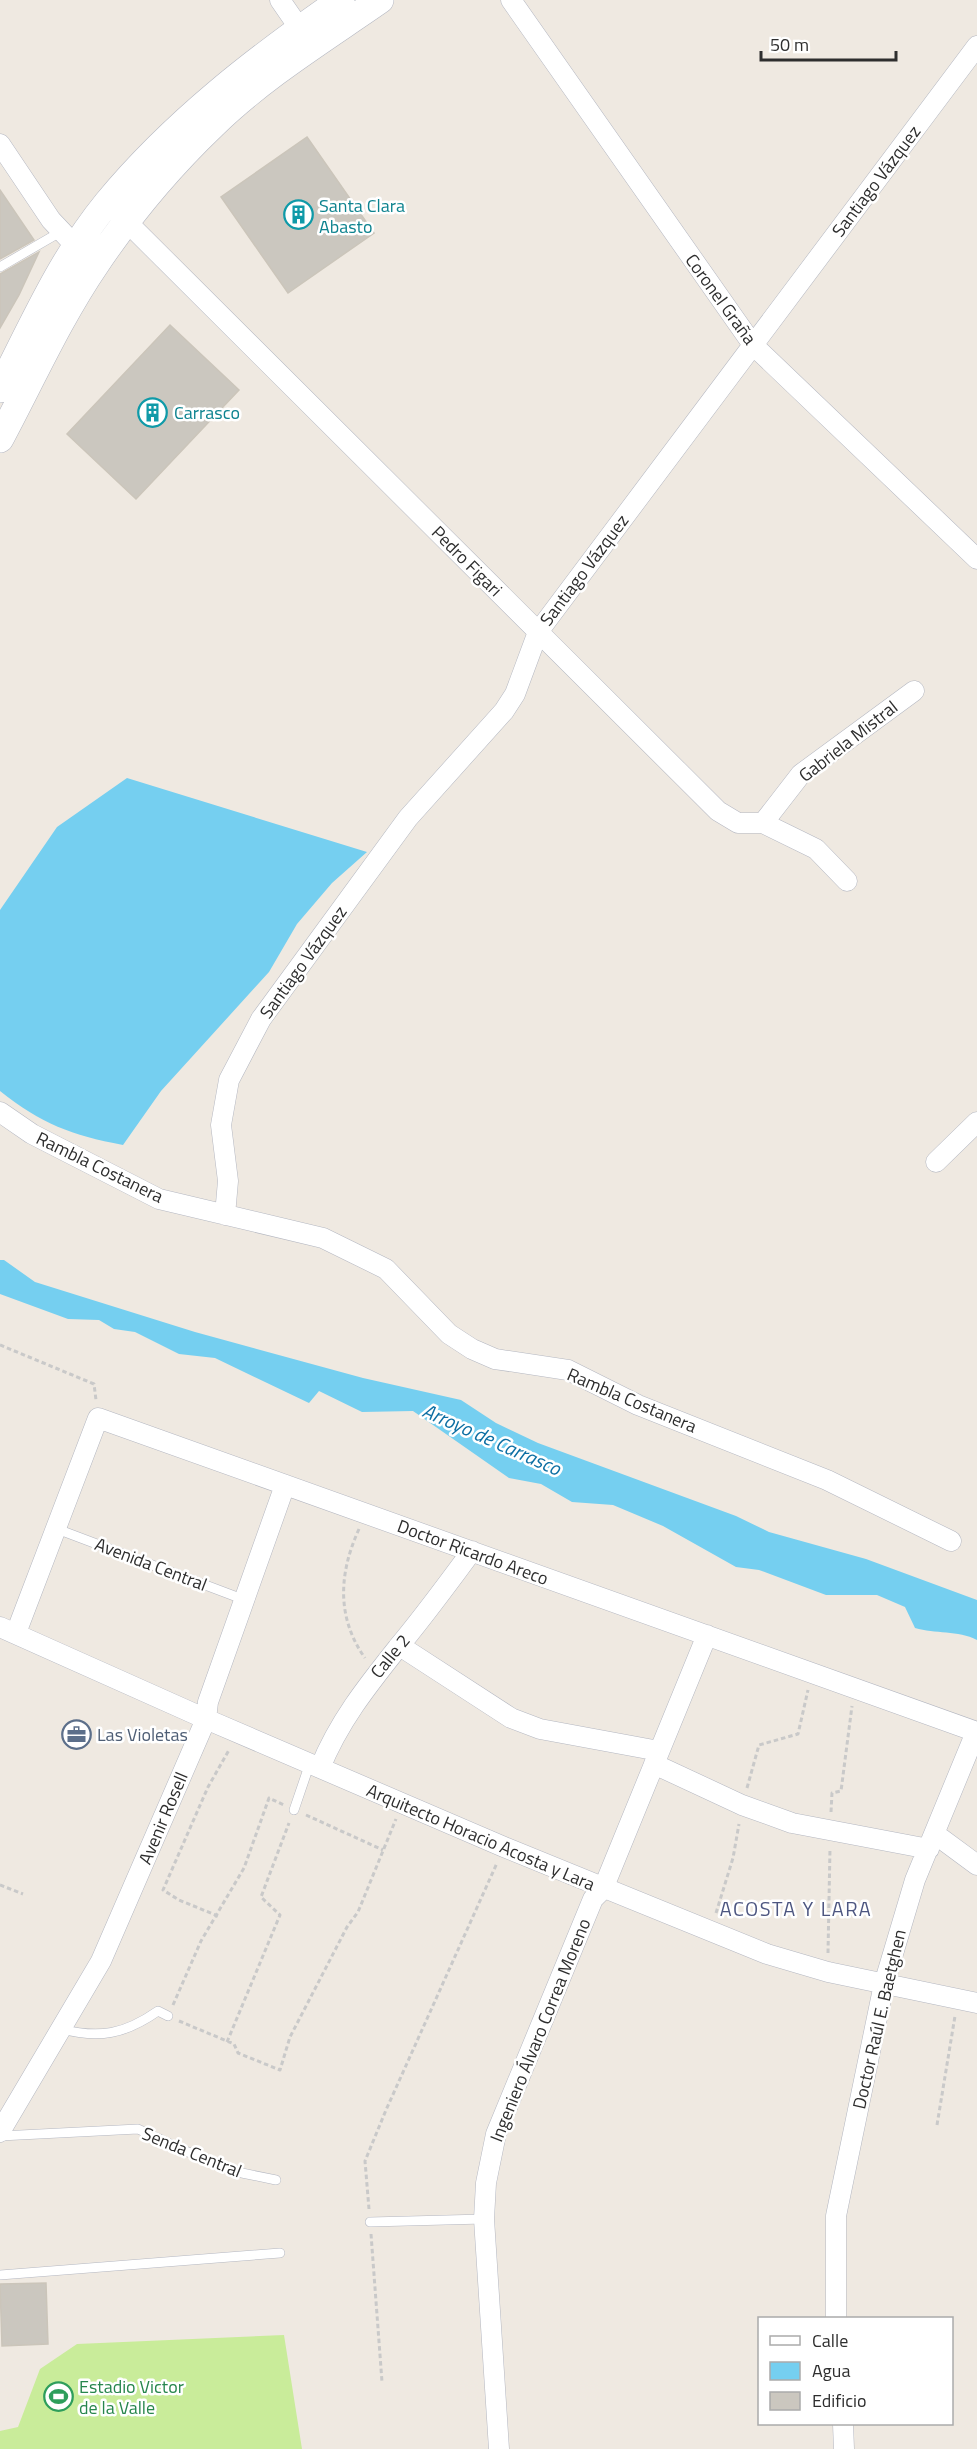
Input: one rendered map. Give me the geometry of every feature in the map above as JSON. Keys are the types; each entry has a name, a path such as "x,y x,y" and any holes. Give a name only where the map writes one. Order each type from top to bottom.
{"main road":[{"path":"0,389 52,288 106,204 199,108 233,78 341,0"},
{"path":"0,439 78,248 127,222 213,124 281,70 380,0"}],"street":[{"path":"280,0 300,29"},
{"name":"Coronel Graña","path":"511,0 753,345 977,559"},
{"name":"Santiago Vázquez","path":"225,1215 228,1181 220,1125 226,1092 229,1080 261,1019 408,818 504,711 514,694 538,632 977,46"},
{"path":"0,144 51,220 78,248"},
{"name":"Pedro Figari","path":"106,204 127,222 718,812 738,823 763,823 816,849 846,881"},
{"name":"Gabriela Mistral","path":"763,823 801,774 914,691"},
{"name":"Rambla Costanera","path":"0,1112 32,1134 159,1199 323,1238 386,1269 449,1334 472,1349 495,1359 568,1370 638,1405 827,1480 951,1540"},
{"path":"936,1162 977,1122"},
{"path":"8,1630 57,1529 98,1418"},
{"name":"Doctor Ricardo Areco","path":"98,1418 976,1732"},
{"name":"Avenir Rosell","path":"0,2134 101,1961 206,1719 208,1702 285,1485"},
{"name":"Calle 2","path":"315,1766 375,1673 400,1646 472,1551"},
{"name":"Arquitecto Horacio Acosta y Lara","path":"8,1630 206,1719 504,1847 767,1954 828,1972 967,2001"},
{"name":"Ingeniero Álvaro Correa Moreno","path":"499,2449 484,2219 486,2184 496,2134 593,1899 603,1889 707,1635"},
{"path":"400,1646 511,1718 540,1729 656,1757 742,1805 792,1823 932,1841 977,1865"},
{"name":"Doctor Raúl E. Baetghen","path":"836,2317 836,2216 884,1984 901,1921 976,1732"},
{"path":"843,2425 844,2449"}],"lane":[{"path":"0,267 78,248"},
{"name":"Avenida Central","path":"57,1529 245,1600"},
{"path":"294,1810 315,1766"},
{"path":"61,2029 85,2035 116,2032 137,2025 158,2011 168,2016"},
{"name":"Senda Central","path":"0,2134 138,2129 242,2173 276,2180"},
{"path":"370,2222 484,2219"},
{"path":"0,2275 280,2253"}],"path":[{"path":"0,1345 94,1384 98,1418"},
{"path":"366,1514 348,1554 343,1585 345,1619 355,1644 375,1673"},
{"path":"218,1916 179,1900 163,1890 208,1787 237,1732"},
{"path":"383,1850 269,1798 244,1868 192,1960 168,2016 234,2044 238,2053 279,2070 290,2037 347,1927 358,1912 402,1803"},
{"path":"227,2042 280,1915 261,1897 294,1810"},
{"path":"382,2382 365,2161 504,1847"},
{"path":"0,1885 23,1894"},
{"path":"938,2125 967,2001"}],"green space":[{"path":"284,2335 302,2449 0,2449 0,2431 18,2427 40,2369 77,2344"}],"water":[{"path":"127,778 367,852 332,883 297,924 269,972 161,1091 123,1145 58,1127 30,1112 0,1091 0,910 57,827"},
{"name":"Arroyo de Carrasco","path":"0,1260 4,1260 35,1282 195,1332 363,1378 461,1400 496,1423 538,1443 736,1516 769,1532 866,1559 977,1600 977,1640 962,1635 915,1628 905,1607 877,1595 826,1595 759,1570 736,1567 663,1526 613,1505 572,1502 541,1484 509,1478 413,1411 362,1412 319,1391 309,1403 215,1358 179,1354 135,1332 114,1329 99,1320 68,1319 0,1294"}],"building":[{"name":"Santa Clara Abasto","path":"307,137 374,233 288,293 221,197"},
{"path":"0,190 34,240 0,259"},
{"path":"39,252 19,295 0,328 0,274"},
{"name":"Carrasco","path":"170,325 239,390 136,499 67,434"},
{"path":"46,2283 48,2344 2,2346 0,2284"}],"place":[{"name":"Santa Clara Abasto","path":"298,215"},
{"name":"Carrasco","path":"153,412"},
{"name":"Las Violetas","path":"76,1734"},
{"name":"Estadio Victor de la Valle","path":"58,2396"}],"district":[{"name":"ACOSTA Y LARA","path":"796,1908"}]}
